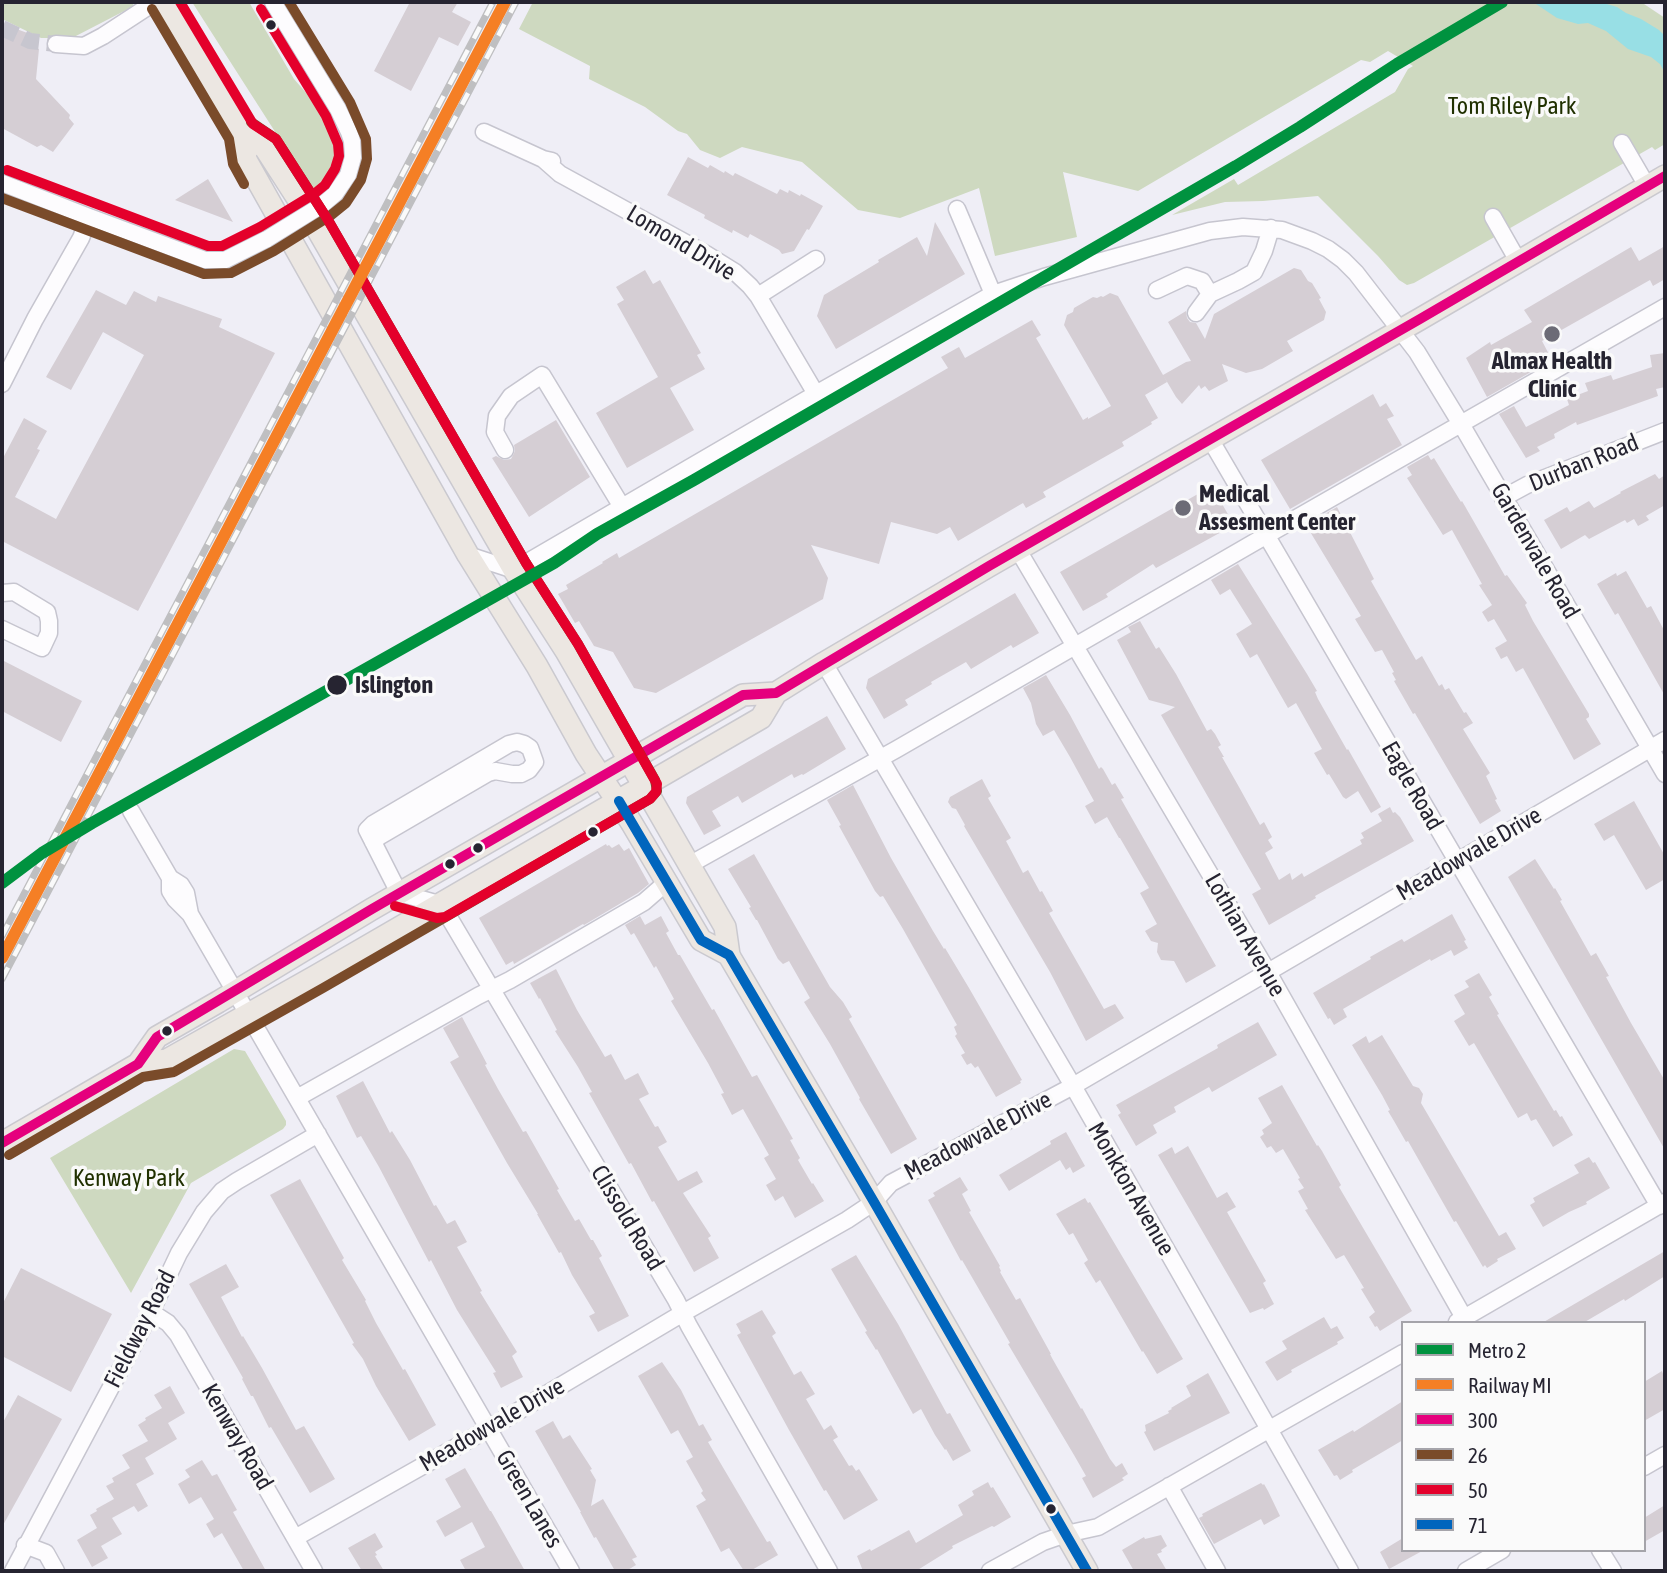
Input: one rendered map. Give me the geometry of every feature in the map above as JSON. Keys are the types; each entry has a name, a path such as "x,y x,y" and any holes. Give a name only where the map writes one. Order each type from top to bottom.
{"main road":[{"path":"164,2 243,134 246,160 468,555 701,940 729,955"},
{"path":"243,134 265,148 316,228 514,570 566,651 726,927 729,955 1087,1571"},
{"path":"2,1143 138,1064 167,1060 761,719 776,694 824,663 1656,181"},
{"path":"537,666 566,651"},
{"path":"138,1064 158,1037 399,893 744,695 776,694"}],"street":[{"path":"56,44 84,46 155,2"},
{"path":"2,183 205,260 225,260 267,239 322,205 335,194 348,175 353,157 352,141 338,109 278,4"},
{"name":"Lomond Drive","path":"484,132 577,171 603,197 734,272 758,296 816,394"},
{"path":"1622,143 1656,181"},
{"path":"957,209 993,294"},
{"path":"2,384 81,238 89,217"},
{"path":"1493,217 1518,261"},
{"name":"Gardenvale Road","path":"514,570 993,294 1044,276 1210,231 1243,227 1271,228 1312,241 1343,260 1417,352 1665,774"},
{"path":"1196,313 1210,294 1254,272 1271,228"},
{"path":"758,296 816,259"},
{"path":"1157,290 1187,276 1202,281 1210,294"},
{"path":"689,865 879,759 1665,307"},
{"path":"505,450 495,432 497,416 511,396 541,375 622,507"},
{"name":"Durban Road","path":"1503,498 1527,485 1665,431"},
{"name":"Eagle Road","path":"1210,439 1662,1204"},
{"name":"Lothian Avenue","path":"1018,550 1268,972 1462,1321"},
{"path":"468,555 514,570"},
{"path":"2,593 14,592 47,612 49,634 42,648 2,629"},
{"name":"Monkton Avenue","path":"824,663 1073,1086 1350,1571"},
{"name":"Meadowvale Drive","path":"295,1538 847,1220 874,1202 891,1183 1073,1086 1665,740"},
{"path":"370,836 380,836 488,773 495,771 521,774 529,770 535,762 530,748 517,742 509,744 373,824 370,836 399,893 439,904"},
{"name":"Green Lanes","path":"131,811 170,878 186,892 190,914 247,1015 571,1571"},
{"path":"297,1098 644,902 667,882"},
{"name":"Clissold Road","path":"439,904 683,1313 829,1571"},
{"name":"Fieldway Road","path":"12,1571 193,1229 212,1202 237,1181 318,1134"},
{"path":"1462,1321 1662,1204"},
{"name":"Kenway Road","path":"151,1312 168,1323 178,1335 314,1571"},
{"path":"990,1571 1037,1544 1098,1527 1401,1354"},
{"path":"1646,1466 1665,1455"},
{"path":"1168,1486 1217,1571"},
{"path":"25,1545 46,1553 56,1571"},
{"path":"1466,1571 1499,1552"},
{"path":"1601,1552 1613,1571"}],"green space":[{"path":"2,2 132,2 134,6 72,38 41,38 2,19"},
{"path":"192,2 249,2 294,79 315,103 332,129 339,147 335,170 313,191"},
{"name":"Tom Riley Park","path":"533,2 1641,2 1665,18 1665,144 1655,150 1652,147 1407,285 1399,280 1318,196 1225,202 1172,215 1234,179 1238,185 1395,92 1408,69 1413,66 1388,51 1370,62 1361,60 1138,191 1063,172 1077,237 995,256 979,188 900,218 858,210 802,162 742,147 720,158 700,150 687,134 678,131 645,107 589,79 590,66 519,29"},
{"name":"Kenway Park","path":"234,1049 245,1051 286,1125 191,1183 131,1293 50,1158"}],"water":[{"path":"1533,2 1600,2 1641,19 1665,36 1665,73 1660,64 1651,57 1628,49 1606,31 1588,23 1578,24 1557,18"}],"building":[{"path":"410,2 458,2 452,12 471,22 458,46 439,37 411,91 374,71"},
{"path":"6,25 38,37 36,79 70,115 69,118 74,124 53,152 41,145 37,147 2,128 2,31"},
{"path":"688,157 708,168 710,165 733,176 735,173 777,194 780,189 788,193 789,190 823,206 794,251 782,254 750,234 748,238 733,230 732,233 667,195"},
{"path":"208,179 233,222 175,200"},
{"path":"935,222 965,274 836,349 817,316 824,295 917,237 927,256"},
{"path":"1665,246 1665,279 1653,286 1650,280 1542,341 1552,360 1487,397 1466,358 1490,342 1491,345 1532,322 1524,310 1631,247 1639,261"},
{"path":"1294,268 1301,270 1321,298 1319,299 1326,312 1324,320 1287,341 1293,351 1262,369 1246,373 1222,364 1228,381 1209,391 1205,386 1201,389 1199,385 1182,404 1163,375 1191,361 1168,322 1186,311 1187,318 1196,323 1205,339 1214,314"},
{"path":"645,270 653,284 660,280 701,353 697,355 705,369 670,388 694,430 627,468 596,413 658,377 617,304 624,300 616,287"},
{"path":"96,290 126,305 134,291 156,302 158,296 222,319 219,327 275,353 138,611 2,541 2,460 24,418 47,431 15,497 56,519 144,355 103,332 71,390 46,377"},
{"path":"1110,293 1118,296 1167,382 1145,395 1158,418 1122,442 1124,446 1043,492 1046,497 1026,508 1023,503 958,541 950,527 937,534 891,522 879,564 811,545 828,578 823,599 656,693 634,688 613,652 594,646 579,621 575,623 558,594 568,589 566,585 617,553 619,558 948,368 941,357 959,347 965,358 1032,320 1041,335 1036,338 1083,420 1088,419 1111,406 1064,325 1067,315 1073,312 1074,308 1093,297 1103,297"},
{"path":"1665,353 1665,387 1656,389 1658,396 1577,425 1576,422 1554,434 1555,438 1537,447 1540,451 1526,458 1499,414 1514,406 1526,427 1569,405 1567,399 1588,391 1585,383 1611,375 1613,380 1652,367 1650,355"},
{"path":"1373,394 1380,407 1386,403 1394,416 1387,419 1402,445 1290,509 1261,460"},
{"path":"556,420 590,477 529,517 492,458 496,456 504,460 511,459 515,451 514,445"},
{"path":"1428,455 1431,460 1434,458 1505,576 1507,575 1527,603 1525,605 1533,621 1589,714 1586,719 1601,744 1574,760 1523,668 1516,672 1507,656 1501,659 1495,648 1507,641 1494,619 1488,622 1482,612 1492,605 1452,530 1443,535 1407,478 1412,475 1407,467"},
{"path":"1655,474 1659,479 1665,475 1665,505 1646,516 1649,520 1638,526 1634,519 1627,523 1625,520 1589,539 1585,535 1561,549 1544,520 1567,507 1570,512 1589,501 1594,508"},
{"path":"1212,486 1234,525 1156,568 1153,564 1106,594 1108,597 1083,611 1060,572"},
{"path":"1337,507 1374,579 1371,581 1416,660 1422,656 1439,686 1442,684 1445,690 1449,688 1473,723 1463,729 1490,773 1486,776 1501,811 1480,824 1394,681 1394,672 1382,650 1375,652 1355,619 1361,616 1306,525"},
{"path":"1238,564 1307,674 1317,691 1315,692 1318,699 1381,807 1371,813 1358,791 1346,799 1343,797 1314,753 1322,749 1296,703 1288,708 1257,654 1250,658 1236,634 1252,624 1230,589 1220,595 1211,580"},
{"path":"1626,571 1647,608 1651,606 1665,632 1665,696 1618,613 1615,615 1597,584 1616,573 1617,576"},
{"path":"1015,593 1039,633 1013,648 1011,645 971,669 966,662 905,700 908,705 884,719 866,688 868,679"},
{"path":"1140,621 1156,649 1159,647 1176,674 1207,731 1211,729 1215,734 1221,745 1218,747 1222,757 1260,825 1264,822 1272,837 1268,840 1273,848 1265,853 1279,880 1290,873 1292,880 1302,873 1304,877 1362,844 1360,840 1364,838 1361,833 1382,821 1378,814 1390,807 1393,813 1400,817 1414,841 1269,925 1252,894 1261,889 1161,715 1175,707 1149,700 1117,640 1131,632 1128,627"},
{"path":"2,660 82,701 61,742 2,711"},
{"path":"1046,675 1099,769 1103,769 1124,798 1121,799 1216,966 1186,983 1174,961 1161,960 1157,952 1158,943 1151,941 1145,931 1157,924 1140,893 1149,888 1107,817 1095,824 1085,806 1094,801 1054,730 1043,736 1036,724 1031,703 1023,688"},
{"path":"827,716 846,749 803,775 794,778 792,774 742,803 738,796 712,811 721,826 704,835 686,803 687,797"},
{"path":"982,779 991,796 988,798 1011,838 1006,841 1023,873 1028,870 1040,892 1042,891 1053,911 1049,913 1104,1009 1115,1004 1124,1018 1086,1041 1050,972 956,809 948,802 950,797"},
{"path":"853,785 891,858 1022,1080 996,1097 978,1066 975,1068 971,1063 967,1065 961,1055 965,1053 955,1036 957,1034 954,1027 957,1025 883,896 880,897 875,891 827,800"},
{"path":"1634,801 1665,856 1665,879 1646,890 1614,835 1604,841 1594,824"},
{"path":"606,844 612,848 619,844 624,851 629,848 649,884 584,925 514,964 513,961 506,965 479,918"},
{"path":"754,854 830,987 852,1017 849,1019 917,1139 891,1154 804,1002 810,998 789,961 783,964 778,959 728,869"},
{"path":"1535,859 1562,900 1560,901 1591,956 1596,953 1609,976 1606,977 1665,1081 1665,1150 1508,877"},
{"path":"1452,914 1468,948 1454,956 1451,950 1431,961 1430,959 1369,994 1343,1009 1347,1017 1334,1025 1330,1018 1328,1019 1313,993 1371,959 1370,957 1402,939 1404,942"},
{"path":"640,916 645,925 661,916 669,931 666,933 678,955 712,1010 714,1009 752,1077 757,1075 793,1139 790,1140 800,1158 798,1160 824,1201 795,1218 783,1196 775,1201 766,1185 776,1179 764,1158 769,1155 743,1109 732,1115 721,1094 724,1093 671,1001 674,999 656,966 654,968 634,933 631,935 625,925"},
{"path":"556,969 605,1057 611,1054 625,1080 638,1073 649,1094 639,1099 667,1142 658,1147 678,1181 697,1171 703,1182 683,1193 711,1236 708,1238 719,1258 694,1272 654,1201 652,1202 631,1163 629,1164 530,983"},
{"path":"1479,973 1492,995 1489,997 1499,1014 1497,1015 1554,1111 1562,1116 1573,1135 1553,1147 1536,1119 1531,1121 1527,1113 1518,1118 1474,1043 1469,1046 1454,1021 1465,1014 1454,995 1469,987 1465,981"},
{"path":"462,1017 498,1089 523,1132 526,1131 575,1221 579,1219 602,1256 599,1258 629,1316 598,1332 589,1316 595,1313 450,1062 459,1057 443,1028"},
{"path":"1258,1022 1277,1055 1212,1092 1209,1087 1174,1107 1176,1112 1153,1125 1157,1133 1136,1146 1118,1115 1121,1113 1116,1105 1218,1048 1217,1045"},
{"path":"1382,1035 1413,1086 1419,1088 1423,1094 1421,1103 1499,1236 1506,1232 1516,1249 1487,1268 1485,1265 1483,1267 1456,1221 1454,1222 1352,1045 1366,1036 1369,1043"},
{"path":"363,1081 390,1133 392,1131 410,1160 434,1206 436,1205 447,1224 455,1220 467,1242 457,1247 482,1291 480,1292 517,1352 512,1356 523,1377 501,1388 493,1373 496,1372 457,1310 431,1260 429,1262 361,1136 357,1138 336,1096"},
{"path":"1282,1085 1412,1311 1380,1331 1369,1317 1375,1312 1361,1289 1364,1288 1344,1255 1336,1259 1305,1210 1308,1209 1298,1191 1304,1188 1283,1149 1276,1153 1271,1146 1267,1148 1260,1137 1264,1134 1262,1130 1272,1123 1258,1098"},
{"path":"1066,1132 1085,1166 1073,1173 1070,1167 1066,1170 1060,1160 1009,1191 999,1175"},
{"path":"1188,1146 1217,1198 1227,1192 1236,1207 1227,1212 1266,1281 1263,1283 1274,1304 1264,1310 1263,1308 1250,1313 1158,1155 1172,1147 1175,1154"},
{"path":"1589,1157 1595,1162 1610,1188 1586,1202 1587,1204 1543,1227 1530,1205 1535,1202 1533,1198 1579,1173 1574,1165"},
{"path":"960,1177 968,1190 962,1194 971,1211 969,1212 1000,1266 1000,1272 1016,1300 1020,1298 1110,1459 1116,1467 1122,1463 1128,1474 1122,1478 1124,1480 1093,1498 1082,1478 1086,1476 1008,1344 1010,1343 928,1200 935,1196 933,1193"},
{"path":"300,1179 376,1323 436,1425 409,1441 270,1195"},
{"path":"1085,1198 1090,1202 1183,1359 1157,1374 1100,1280 1096,1283 1084,1263 1088,1260 1073,1233 1069,1235 1056,1214"},
{"path":"1665,1251 1665,1276 1625,1301 1624,1299 1586,1321 1545,1321"},
{"path":"856,1255 971,1451 953,1461 921,1409 913,1414 831,1269"},
{"path":"226,1264 239,1287 221,1297 296,1430 304,1426 335,1479 310,1493 271,1427 269,1428 189,1284"},
{"path":"21,1268 112,1314 71,1392 2,1356 2,1305"},
{"path":"762,1310 776,1333 772,1336 794,1375 801,1371 815,1394 806,1399 824,1430 831,1425 838,1437 833,1440 849,1466 852,1465 856,1471 859,1469 878,1500 844,1520 826,1490 824,1491 737,1335 741,1333 736,1324"},
{"path":"1324,1317 1331,1329 1337,1326 1344,1338 1277,1381 1265,1362 1287,1349 1282,1341"},
{"path":"662,1362 681,1390 699,1426 703,1424 712,1440 708,1442 767,1542 770,1541 778,1555 750,1571 744,1571 729,1548 721,1552 696,1506 706,1500 686,1461 693,1457 678,1430 671,1434 638,1376"},
{"path":"1662,1371 1665,1379 1665,1409 1646,1420 1646,1381"},
{"path":"1208,1373 1230,1413 1154,1451 1144,1432 1145,1425 1169,1413 1171,1408 1191,1396 1186,1386"},
{"path":"170,1386 185,1413 168,1423 177,1439 145,1458 154,1474 136,1484 148,1506 138,1512 134,1506 112,1518 122,1534 101,1546 108,1558 92,1567 77,1540 97,1528 90,1515 114,1499 106,1486 114,1482 112,1478 130,1468 122,1455 148,1441 138,1425 162,1408 154,1395"},
{"path":"18,1395 62,1419 2,1527 2,1424"},
{"path":"1401,1402 1401,1441 1340,1480 1337,1475 1334,1476 1318,1450 1353,1430 1354,1432"},
{"path":"553,1421 563,1439 570,1435 592,1469 590,1470 596,1480 591,1506 603,1499 637,1557 632,1559 636,1565 626,1571 615,1571 535,1431"},
{"path":"202,1460 212,1476 217,1474 237,1510 233,1512 266,1571 244,1571 222,1533 214,1538 206,1524 214,1519 201,1497 189,1504 178,1484 190,1477 185,1470"},
{"path":"465,1468 525,1571 466,1571 460,1560 485,1547 472,1522 445,1537 436,1521 461,1507 445,1479"},
{"path":"988,1482 1011,1517 952,1546 953,1548 916,1571 863,1571 857,1556 909,1530 916,1543 963,1515 958,1505 974,1495 972,1491"},
{"path":"1261,1483 1264,1484 1280,1516 1264,1525 1261,1519 1214,1544 1199,1518 1202,1514"},
{"path":"1665,1505 1665,1530 1646,1541 1646,1517"},
{"path":"375,1533 383,1547 375,1552 375,1556 384,1571 362,1571 348,1548"},
{"path":"1161,1535 1167,1546 1157,1554 1167,1571 1134,1571 1122,1550 1144,1537 1145,1539"},
{"path":"1401,1539 1401,1552 1420,1552 1389,1569 1380,1552"}],"tunnel":[{"path":"2,28 30,41 56,44"}],"railway":[{"path":"2,936 493,2"},
{"path":"2,979 516,2"}],"metro line":[{"name":"2","path":"2,883 42,853 92,823 554,563 597,534 1236,166 1397,64 1502,2"}],"rail line":[{"name":"MI","path":"2,958 505,2"}],"transit line":[{"name":"50","path":"180,2 253,124 276,139 328,220 526,563 578,644 657,784 656,792 650,799 445,917 437,918 395,906"},
{"name":"26","path":"2,198 204,274 231,273 274,251 330,216 346,203 361,180 367,159 366,139 350,102 289,2"},
{"name":"26","path":"152,9 229,139 233,164 244,184"},
{"name":"50","path":"7,170 208,246 222,246 260,227 314,194 325,185 335,169 339,156 338,144 326,116 261,9"},
{"name":"26","path":"9,1155 143,1077 174,1072 650,799 657,791 655,780 578,644 526,563 328,220 276,139 251,122"},
{"name":"300","path":"2,1143 138,1064 157,1037 372,909 743,695 776,693 989,566 1665,176"},
{"name":"71","path":"619,801 701,940 729,955 1087,1571"}],"place":[{"name":"Almax Health Clinic","path":"1552,334"},
{"name":"Medical Assesment Center","path":"1183,508"},
{"name":"Islington","path":"337,685"}]}
